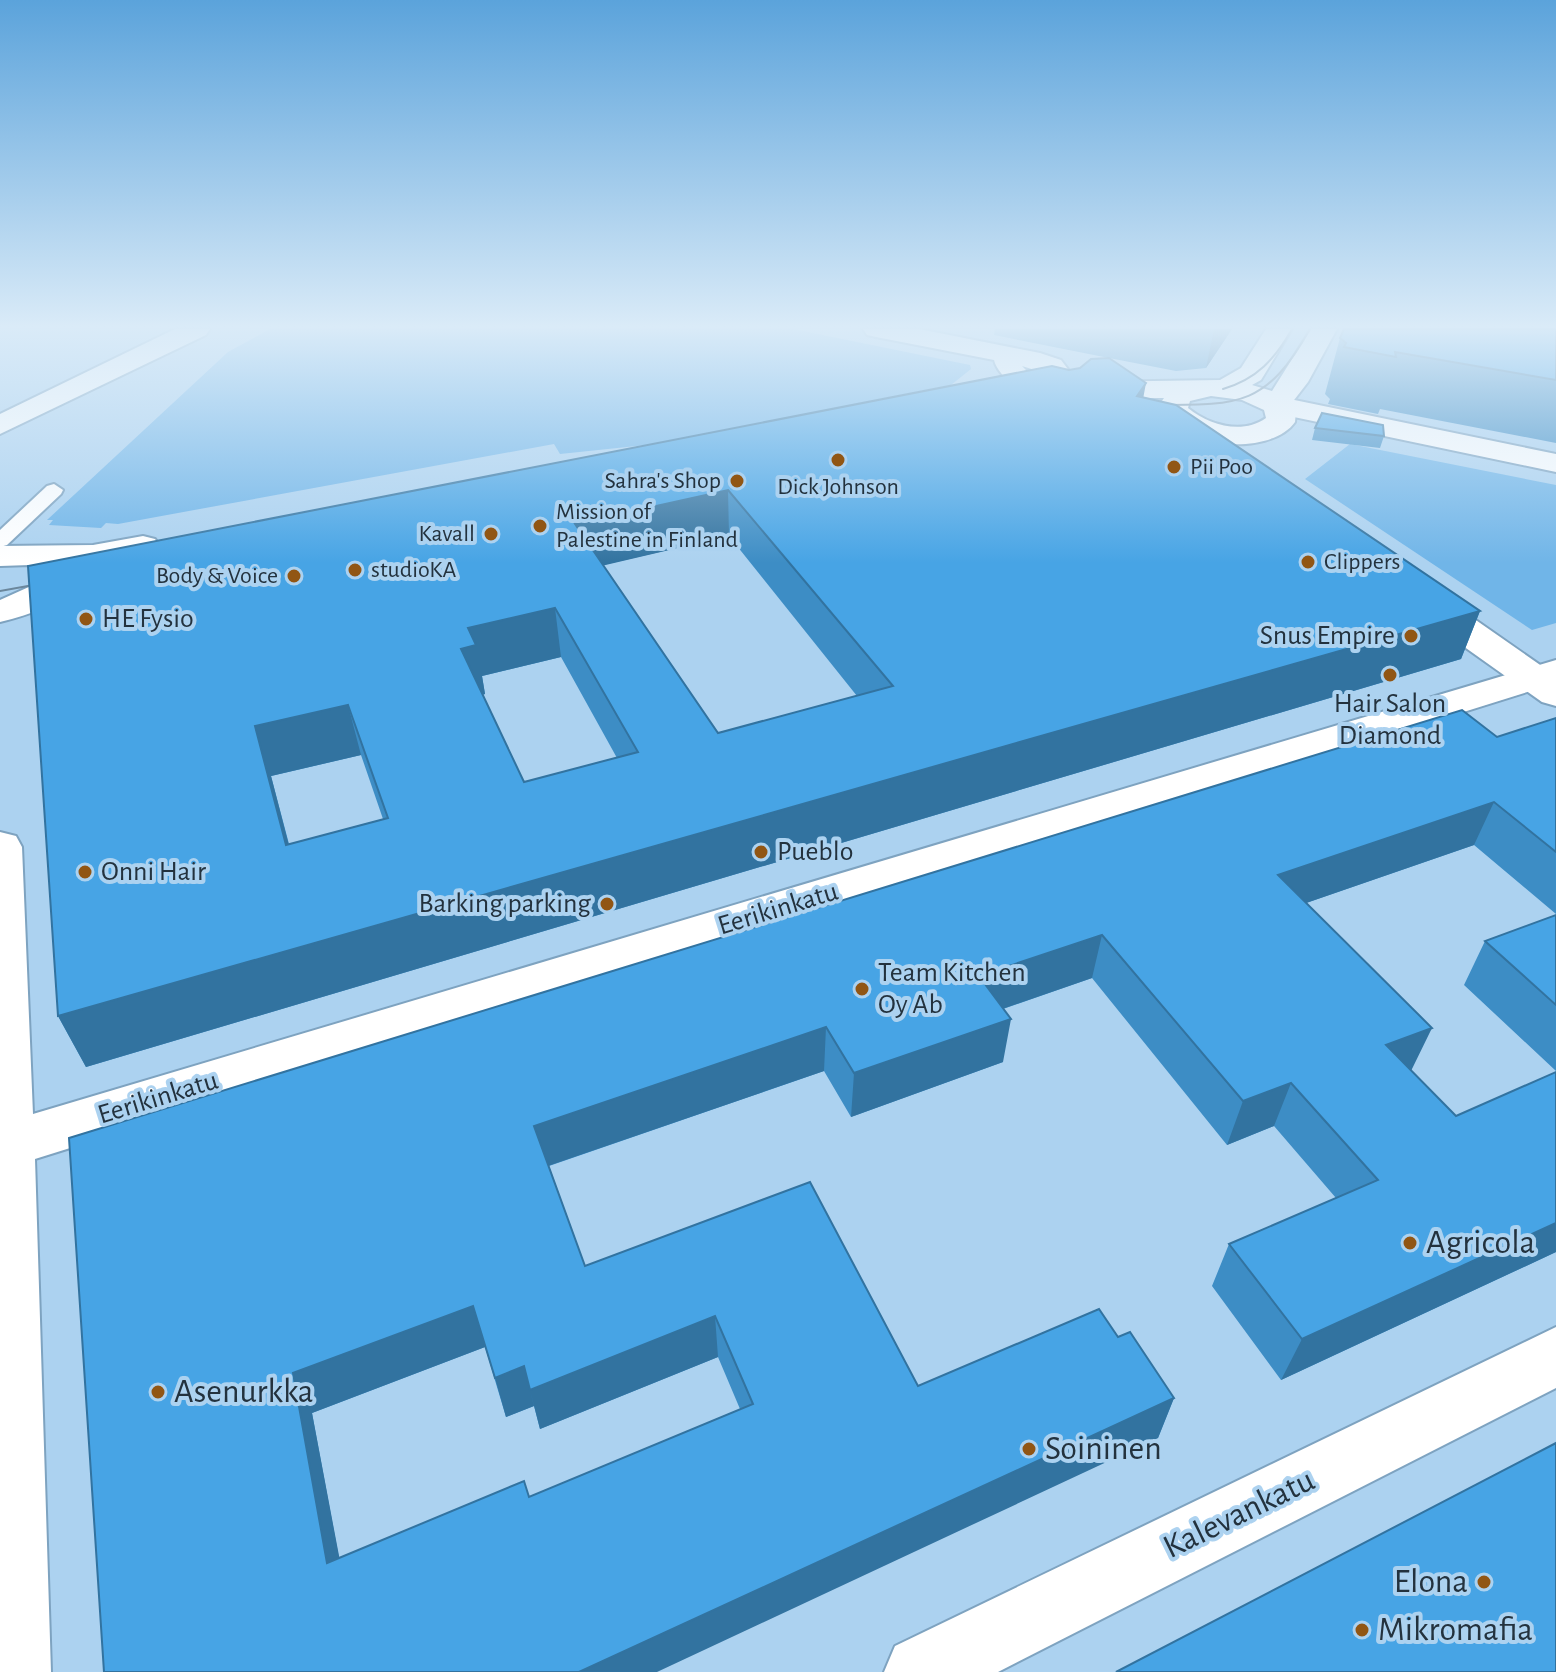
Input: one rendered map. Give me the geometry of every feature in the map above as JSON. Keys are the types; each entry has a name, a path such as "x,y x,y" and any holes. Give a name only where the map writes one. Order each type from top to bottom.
{"street":[{"path":"0,425 37,407"},
{"path":"1122,407 1237,435 1273,420 1395,431 1556,463"},
{"path":"1175,407 1175,412 1226,461"},
{"path":"1263,407 1273,420"},
{"path":"1258,469 1257,454 1280,407"},
{"path":"0,611 24,604 45,593 167,555 17,555"},
{"path":"17,555 52,560 59,571 57,580 45,593"},
{"path":"1399,583 1548,681"},
{"name":"Eerikinkatu","path":"4,1146 1548,681"},
{"path":"0,847 14,1672"},
{"name":"Kalevankatu","path":"921,1672 1556,1356"}],"lane":[{"path":"0,541 54,490"}],"shaded area":[{"path":"169,407 839,407 646,445 560,454 554,444 118,524 106,523 101,528 49,525 53,520 47,520"},
{"path":"1350,444 1556,485 1556,623 1532,630 1305,479"}],"building":[{"path":"842,407 1179,407 1480,611 58,1016 28,566","holes":["728,490 893,686 718,733 575,524","555,608 638,752 524,782 461,649 476,645 468,628","348,705 388,818 286,845 255,726"]},
{"path":"1322,413 1383,425 1384,436 1315,428"},
{"path":"1462,710 1497,737 1556,718 1556,852 1494,802 1278,875 1432,1028 1386,1045 1456,1116 1556,1072 1556,1223 1302,1339 1229,1244 1378,1180 1291,1083 1243,1101 1102,935 979,976 1011,1019 854,1073 826,1027 534,1126 585,1266 810,1182 918,1386 1099,1309 1118,1337 1130,1332 1174,1398 579,1672 104,1672 69,1138","holes":["473,1306 495,1378 524,1366 530,1390 715,1316 753,1404 529,1497 524,1481 327,1563 293,1373"]},
{"path":"1556,915 1556,1005 1485,941"},
{"path":"1556,1443 1556,1672 1116,1672"}],"tram line":[{"path":"0,591 50,582"}],"place":[{"name":"Dick Johnson","path":"838,460"},
{"name":"Pii Poo","path":"1174,467"},
{"name":"Sahra's Shop","path":"737,481"},
{"name":"Mission of Palestine in Finland","path":"540,526"},
{"name":"Kavall","path":"491,534"},
{"name":"Clippers","path":"1308,562"},
{"name":"studioKA","path":"355,570"},
{"name":"Body & Voice","path":"294,576"},
{"name":"HE Fysio","path":"86,619"},
{"name":"Snus Empire","path":"1411,636"},
{"name":"Hair Salon Diamond","path":"1390,675"},
{"name":"Pueblo","path":"761,852"},
{"name":"Onni Hair","path":"85,872"},
{"name":"Barking parking","path":"607,904"},
{"name":"Team Kitchen Oy Ab","path":"862,989"},
{"name":"Agricola","path":"1410,1243"},
{"name":"Asenurkka","path":"158,1392"},
{"name":"Soininen","path":"1029,1449"},
{"name":"Elona","path":"1484,1582"},
{"name":"Mikromafia","path":"1362,1630"}]}
